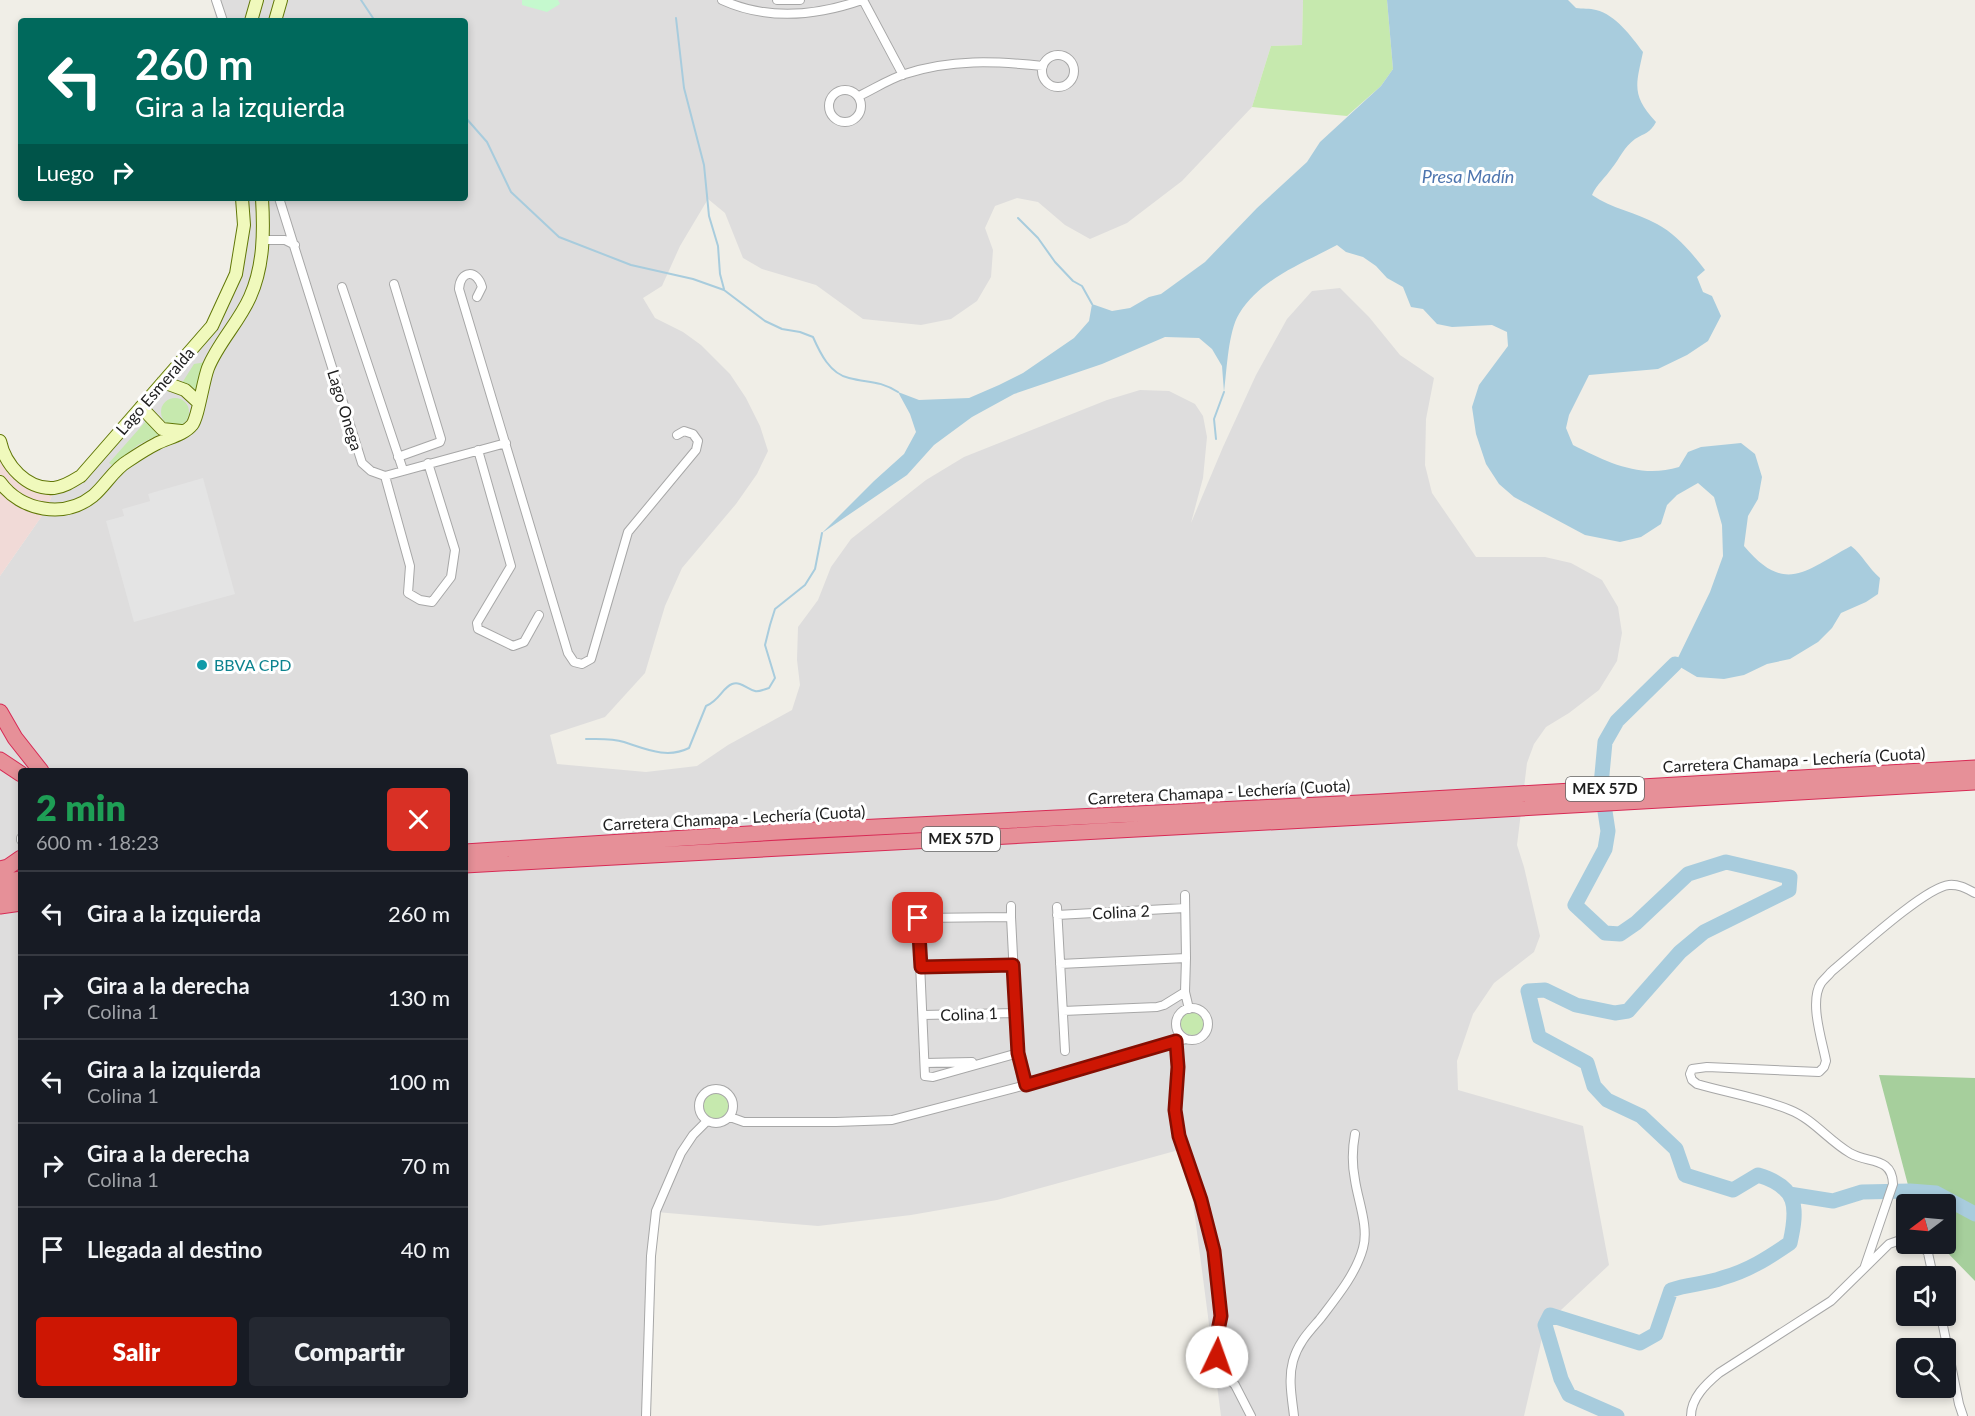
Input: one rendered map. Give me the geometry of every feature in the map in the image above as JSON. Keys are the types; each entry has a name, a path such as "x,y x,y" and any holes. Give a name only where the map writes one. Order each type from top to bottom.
{"highway":[{"path":"0,712 15,738 39,768"},
{"path":"0,760 18,772"},
{"name":"Carretera Chamapa - Lechería (Cuota)","path":"468,865 1754,787 1975,768"},
{"name":"Carretera Chamapa - Lechería (Cuota)","path":"1754,787 1975,782"},
{"name":"Carretera Chamapa - Lechería (Cuota)","path":"468,852 795,831 1457,804"},
{"path":"0,869 18,860"},
{"path":"0,882 18,879"},
{"path":"0,893 18,890"},
{"path":"0,906 18,903"}],"street":[{"path":"216,0 222,18"},
{"path":"252,18 256,0"},
{"path":"276,18 281,0"},
{"path":"722,0 760,12 786,15 822,12 858,1 903,75"},
{"path":"777,0 800,0"},
{"path":"859,96 903,75 959,62 1004,62 1043,66"},
{"path":"849,90 859,96 861,112 853,121 842,122 832,116 829,106 833,95 849,90"},
{"name":"Lago Esmeralda","path":"0,441 7,458 19,474 39,487 55,488 81,476 212,326 236,274 244,225 242,201"},
{"name":"Lago Esmeralda","path":"0,482 6,490 26,505 46,510 72,507 96,494 122,465 162,435 185,431 192,425 196,418 198,402 209,366 250,297 257,276 264,240 262,201"},
{"name":"Lago Onega","path":"280,201 362,463 371,471 385,476"},
{"path":"264,240 285,240 295,245"},
{"path":"477,297 482,287 480,280 475,275 464,276 459,281 459,289 568,653 574,662 582,664 591,659 628,532 696,450 698,441 693,434 684,431 677,435"},
{"path":"394,284 441,439 440,442 398,457"},
{"path":"342,287 403,471"},
{"path":"163,382 185,390 198,402"},
{"path":"141,407 162,435"},
{"path":"428,463 455,550 451,577 432,602 420,600 408,592 410,566 385,476 428,463 506,442"},
{"path":"478,450 511,566 477,623 478,629 513,646 524,642 539,615"},
{"path":"1865,1266 1891,1191 1893,1175 1888,1167 1845,1150 1792,1110 1697,1084 1692,1080 1690,1074 1692,1069 1707,1067 1819,1072 1826,1061 1816,1007 1816,995 1821,983 1831,972 1924,895 1947,885 1957,885 1975,893"},
{"path":"1185,895 1186,1010"},
{"name":"Colina 1","path":"917,897 925,1080 1018,1053"},
{"name":"Colina 1","path":"1011,906 1018,1053 1026,1085"},
{"name":"Colina 2","path":"1065,1051 1057,911 1185,908"},
{"path":"918,918 1011,917"},
{"path":"1060,964 1186,958"},
{"path":"921,967 1013,965"},
{"path":"1063,1011 1157,1007 1185,992"},
{"path":"730,1117 744,1122 892,1120 1026,1085 1181,1040 1198,1039 1208,1026 1204,1015 1197,1010 1186,1010 1171,1000"},
{"path":"1186,1010 1177,1018 1176,1027 1181,1040 1175,1110 1179,1136 1201,1200 1214,1251 1221,1316 1215,1345 1217,1357 1223,1372 1235,1385 1251,1416"},
{"name":"Colina 1","path":"923,1015 1015,1013"},
{"name":"Colina 1","path":"925,1063 985,1061"},
{"path":"713,1088 723,1089 731,1096 734,1107 730,1117 724,1122 715,1124 707,1121 700,1113 699,1102 704,1093 713,1088"},
{"path":"646,1416 651,1246 656,1211 681,1153 693,1134 707,1121"},
{"path":"1294,1416 1290,1386 1293,1361 1304,1335 1319,1319 1355,1270 1364,1246 1364,1226 1354,1178 1352,1149 1355,1134"},
{"path":"1691,1416 1697,1398 1705,1385 1719,1373 1831,1301 1889,1244 1896,1242"},
{"path":"1943,1326 1963,1416"}],"shaded area":[{"path":"211,0 1303,0 1302,45 1271,46 1252,107 1182,181 1127,223 1090,239 1065,225 1038,202 1017,198 995,206 985,228 993,250 991,277 977,301 951,319 921,325 863,319 816,285 762,269 743,258 725,213 708,199 680,246 662,286 643,298 655,318 683,332 701,345 730,374 746,398 760,426 768,451 757,474 736,504 682,568 665,606 645,673 605,717 550,735 557,764 646,772 697,766 728,745 792,710 800,685 797,660 798,627 818,600 831,567 851,539 926,480 964,457 1107,400 1140,390 1169,391 1195,404 1203,416 1207,437 1203,478 1191,523 1256,375 1287,319 1312,291 1340,288 1369,317 1400,355 1434,378 1426,419 1425,465 1432,493 1476,557 1545,557 1571,563 1602,580 1618,607 1622,633 1617,661 1599,690 1546,727 1534,744 1527,763 1517,845 1540,936 1534,952 1494,983 1473,1014 1457,1061 1458,1090 1583,1126 1609,1265 1545,1325 1524,1416 1221,1416 1186,1148 997,1200 911,1215 818,1226 656,1212 648,1416 0,1416 0,576 46,510 55,488 71,482 212,326 236,274 242,201 468,201 468,18 216,18"},
{"path":"0,441 19,474 55,488 46,510 0,576"},
{"path":"203,478 235,594 134,622 106,521 124,516 122,509 150,501 148,494"}],"green space":[{"path":"522,0 558,0 560,4 547,12 522,5"},
{"path":"1303,0 1387,0 1393,69 1381,86 1347,116 1252,107 1271,46 1302,45"},
{"path":"206,362 196,390 187,383 182,383 194,364"},
{"path":"175,398 185,402 189,412 185,422 175,426 165,422 161,412 165,402"},
{"path":"146,421 158,435 138,445 112,465 109,463"},
{"path":"1193,1009 1202,1013 1206,1022 1202,1031 1193,1035 1184,1031 1180,1022 1184,1013"},
{"path":"1879,1075 1975,1078 1975,1281 1949,1254 1956,1254 1956,1194 1910,1194"},
{"path":"716,1093 725,1097 729,1106 725,1115 716,1119 707,1115 703,1106 707,1097"}],"water":[{"name":"Presa Madín","path":"1387,0 1568,0 1576,8 1594,9 1610,16 1628,33 1643,52 1637,82 1639,97 1656,122 1649,131 1628,146 1592,195 1608,204 1649,220 1677,238 1705,270 1697,277 1703,292 1712,296 1721,316 1708,341 1687,355 1658,369 1589,375 1569,415 1566,428 1573,445 1611,463 1651,471 1679,467 1688,452 1701,447 1741,443 1755,454 1762,477 1758,499 1748,516 1744,546 1758,561 1772,570 1784,574 1796,574 1808,570 1851,546 1880,578 1878,594 1841,613 1832,628 1818,642 1790,659 1767,664 1744,675 1724,679 1697,677 1675,664 1710,592 1723,556 1722,525 1714,497 1698,483 1677,495 1667,505 1661,524 1641,537 1620,542 1585,535 1514,497 1499,484 1486,464 1476,434 1472,407 1479,385 1508,346 1507,332 1492,325 1452,327 1437,324 1423,309 1411,307 1403,287 1387,278 1363,257 1346,252 1337,245 1270,281 1248,301 1239,314 1232,331 1224,392 1222,366 1212,349 1199,338 1165,337 1102,364 1014,394 972,417 934,445 907,475 822,533 904,454 916,432 910,414 898,392 919,400 969,398 1023,373 1074,338 1089,321 1092,304 1112,311 1130,308 1149,297 1161,294 1205,262 1257,208 1307,162 1320,142 1381,86 1393,69"}],"waterway":[{"path":"361,0 373,18"},
{"path":"676,18 684,88 704,165 709,216 718,246 720,274 724,289"},
{"path":"468,120 487,142 511,192 559,237 631,265 693,279 724,290 765,321 782,329 813,337 826,362 842,376 879,384 898,392"},
{"path":"1018,218 1038,238 1055,262 1073,281 1082,286 1092,304"},
{"path":"1216,439 1214,419 1224,392"},
{"path":"586,739 615,740 656,752 681,751 689,748 706,706 715,701 729,686 738,684 757,691 769,688 775,678 765,645 775,609 805,585 815,569 822,533"},
{"path":"1617,1416 1569,1395 1561,1379 1545,1325 1550,1315 1640,1343 1656,1334 1671,1290 1710,1282 1749,1268 1766,1259 1790,1243 1794,1219 1794,1209 1788,1192 1771,1180 1758,1175 1733,1190 1685,1175 1676,1149 1641,1116 1607,1100 1594,1086 1587,1063 1539,1037 1528,991 1545,990 1576,1005 1615,1013 1628,1011 1680,952 1704,932 1789,890 1790,877 1726,862 1688,874 1636,923 1620,934 1605,933 1575,905 1605,849 1608,831 1601,785 1605,742 1617,721 1675,664"},
{"path":"1789,1194 1833,1201 1862,1192 1936,1193 1975,1214"}],"place":[{"name":"BBVA CPD","path":"202,665"}],"route":[{"path":"918,918 921,967 1013,965 1018,1053 1026,1085 1176,1041 1178,1067 1175,1110 1179,1136 1201,1200 1214,1251 1221,1316 1215,1345 1217,1357"}]}
